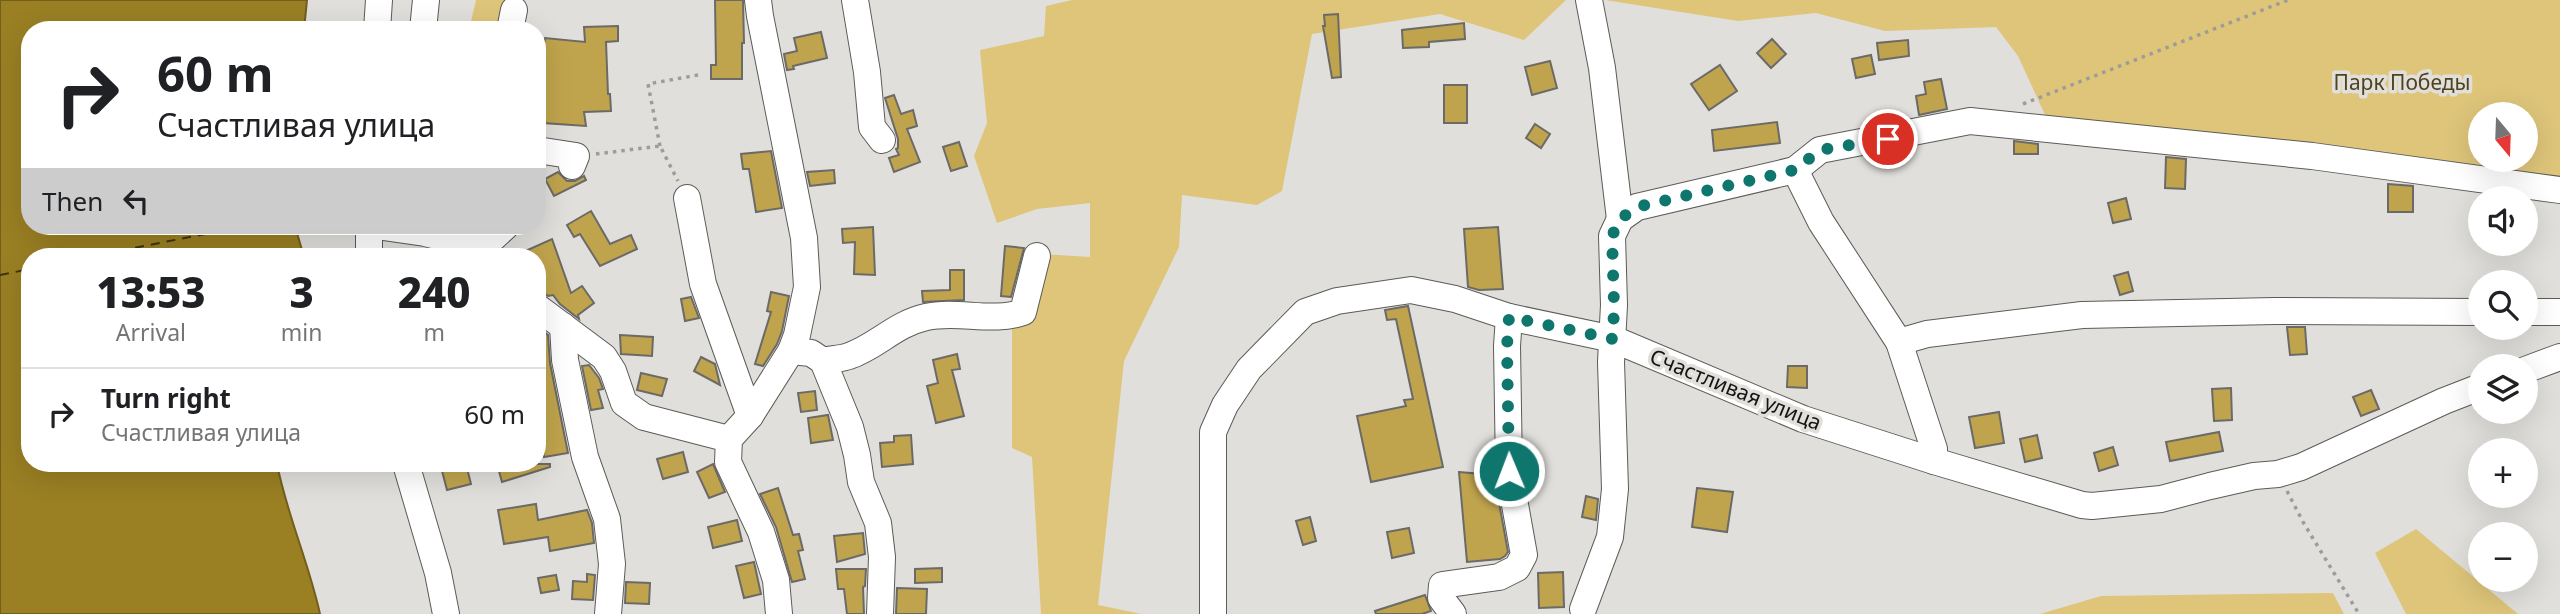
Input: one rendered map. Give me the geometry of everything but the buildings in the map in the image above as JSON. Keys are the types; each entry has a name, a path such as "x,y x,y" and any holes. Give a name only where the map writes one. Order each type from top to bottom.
{"street":[{"path":"378,21 379,0"},
{"path":"424,21 426,0"},
{"path":"758,0 804,238 807,287 791,351 750,416 729,439 728,462 761,532 776,580 779,614"},
{"path":"855,0 867,72 872,127 882,140"},
{"path":"1589,0 1602,68 1620,219"},
{"path":"1583,609 1610,537 1615,489 1611,362 1614,305 1612,236 1620,219 1637,207 1795,170 1820,150 1970,121 2312,156 2560,190"},
{"path":"546,153 574,161"},
{"path":"1795,170 1821,222 1899,342 1934,449 1934,461"},
{"path":"687,198 704,284 750,416"},
{"path":"431,235 470,248"},
{"path":"482,248 496,235"},
{"path":"823,361 851,356 901,325 927,317 956,314 1013,316 1023,312 1037,256"},
{"name":"Счастливая улица","path":"1213,614 1213,432 1226,405 1249,369 1282,334 1306,312 1337,301 1410,289 1455,299 1509,317 1613,339 1803,419 1934,461 2092,506 2161,499 2254,476 2278,474 2301,467 2468,392"},
{"path":"1899,342 1927,334 2082,315 2275,311 2468,312"},
{"path":"2538,312 2560,312"},
{"path":"546,314 604,357 624,403 644,417 729,439"},
{"path":"1453,614 1441,598 1441,585 1499,577 1517,568 1524,555 1509,471 1509,317"},
{"path":"562,326 565,360 585,457 607,519 612,564 608,614"},
{"path":"791,351 811,353 823,361 850,427 861,482 878,523 882,558 880,614"},
{"path":"2538,366 2560,358"},
{"path":"409,472 438,573 446,614"}],"path":[{"path":"2014,107 2288,0"},
{"path":"687,198 660,146 648,84 698,75"},
{"path":"574,161 660,146"},
{"path":"2278,474 2303,522 2359,614"}],"green space":[{"path":"476,0 509,0 502,21 471,21"},
{"path":"1072,0 1566,0 1524,40 1440,14 1312,34 1282,191 1257,205 1182,195 1179,247 1124,361 1098,605 1141,614 1041,614 1032,457 1012,448 1012,329 1031,313 1042,254 1090,257 1090,203 1037,209 997,223 974,156 987,123 980,50 1044,36 1046,6"},
{"name":"Парк Победы","path":"1605,0 2560,0 2560,192 2538,189 2538,186 2519,186 2046,117 2018,56 1996,27 1885,31 1816,13 1738,21"},
{"path":"2416,529 2468,572 2468,592 2492,592 2518,614 2406,614 2375,553"},
{"path":"2333,593 2344,614 2040,614 2101,596"}],"shaded area":[{"path":"0,0 307,0 305,21 21,21 21,235 298,235 301,248 21,248 21,472 279,472 320,614 0,614"}],"ferry route":[{"path":"134,248 200,235"},
{"path":"0,275 21,271"}],"route":[{"path":"1509,471 1509,317 1613,339 1612,236 1620,219 1637,207 1795,170 1820,150 1888,139"}]}
